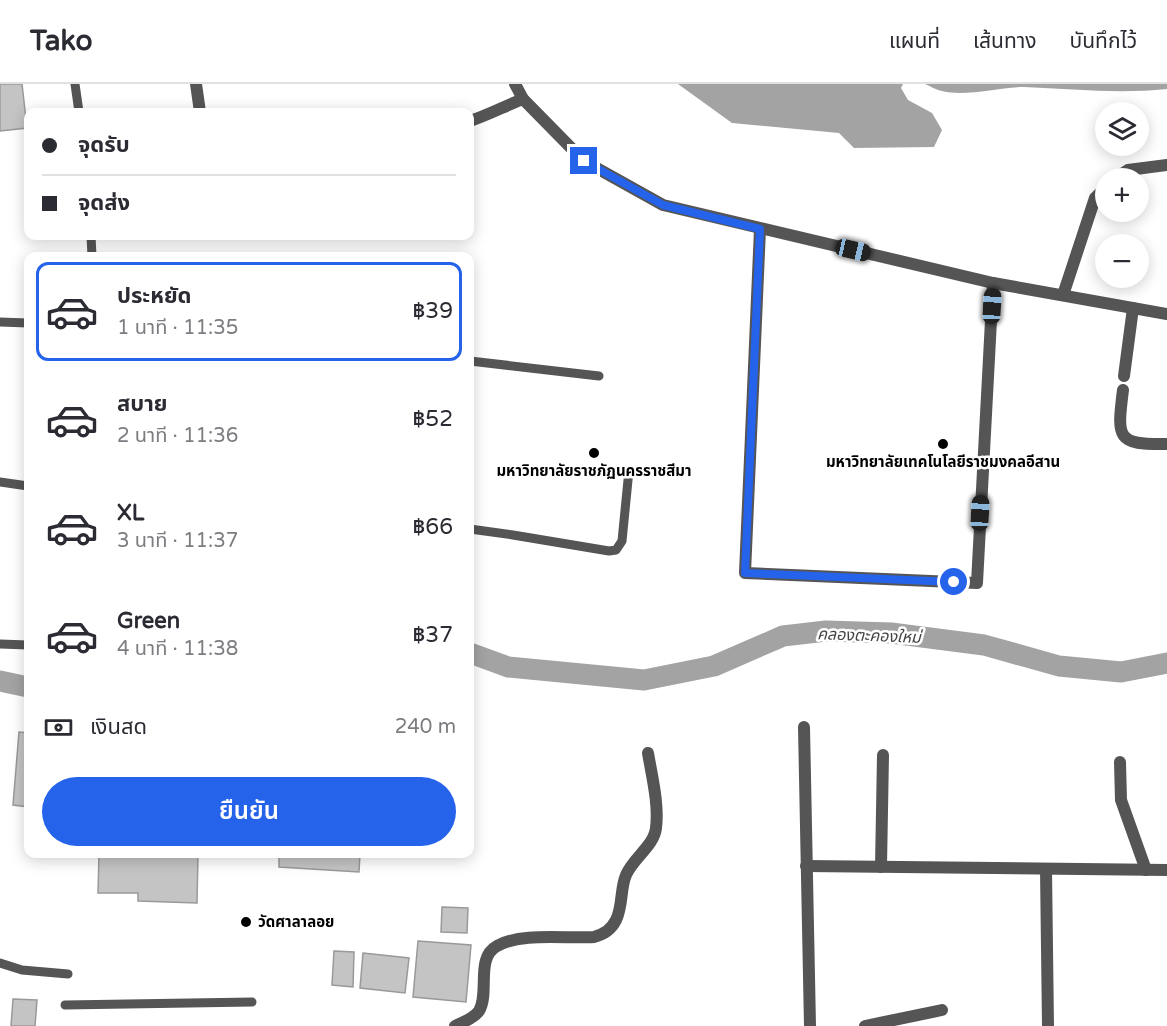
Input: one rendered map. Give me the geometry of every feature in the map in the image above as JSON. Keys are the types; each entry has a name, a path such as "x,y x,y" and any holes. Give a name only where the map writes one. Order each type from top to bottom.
{"street":[{"path":"196,84 199,108"},
{"path":"515,84 523,99 584,161 663,205 993,283 1167,314"},
{"path":"474,120 490,115 508,104 523,99"},
{"path":"1144,168 1167,165"},
{"path":"1063,296 1095,198"},
{"path":"760,229 745,573 977,583 993,283"},
{"path":"1124,376 1133,308"},
{"path":"1123,390 1120,424 1124,436 1136,444 1167,444"},
{"path":"804,727 810,1026"},
{"path":"456,1026 472,1018 480,1008 487,958 498,945 529,939 594,937 612,927 621,907 626,875 656,832 657,814 648,753"},
{"path":"882,867 884,755"},
{"path":"1119,762 1122,800 1146,870"},
{"path":"806,866 1167,870"},
{"path":"1046,870 1048,1026"},
{"path":"865,1026 942,1010"}],"lane":[{"path":"75,84 78,108"},
{"path":"0,322 24,323"},
{"path":"474,361 599,376"},
{"path":"474,530 609,552 616,550 622,541 629,470"},
{"path":"0,482 24,485"},
{"path":"0,644 24,645"},
{"path":"0,963 22,970 68,974"},
{"path":"65,1005 252,1002"}],"shaded area":[{"path":"678,84 903,84 901,88 908,100 932,113 942,130 934,147 854,148 839,133 732,123"},
{"path":"925,84 1167,84 1167,89 1113,91 1015,87 951,93"}],"building":[{"path":"0,84 22,84 24,128 0,131"},
{"path":"19,732 24,733 24,806 13,805"},
{"path":"99,858 198,858 197,903 138,901 138,893 98,893"},
{"path":"279,858 360,858 359,872 279,867"},
{"path":"442,907 468,908 467,933 441,932"},
{"path":"418,941 471,945 466,1002 413,997"},
{"path":"334,951 354,952 353,987 332,985"},
{"path":"363,953 409,958 405,993 360,988"},
{"path":"13,999 37,1000 35,1026 11,1026"}],"waterway":[{"name":"คลองตะคองใหม่","path":"474,654 508,667 644,680 714,666 783,636 826,631 891,633 984,645 1059,666 1121,672 1167,663"},
{"name":"คลองตะคองใหม่","path":"0,681 24,686"}],"place":[{"name":"มหาวิทยาลัยเทคโนโลยีราชมงคลอีสาน","path":"943,444"},
{"name":"มหาวิทยาลัยราชภัฏนครราชสีมา","path":"594,453"},
{"name":"วัดศาลาลอย","path":"246,922"}],"route":[{"path":"584,161 663,205 760,229 745,573 954,582"}]}
